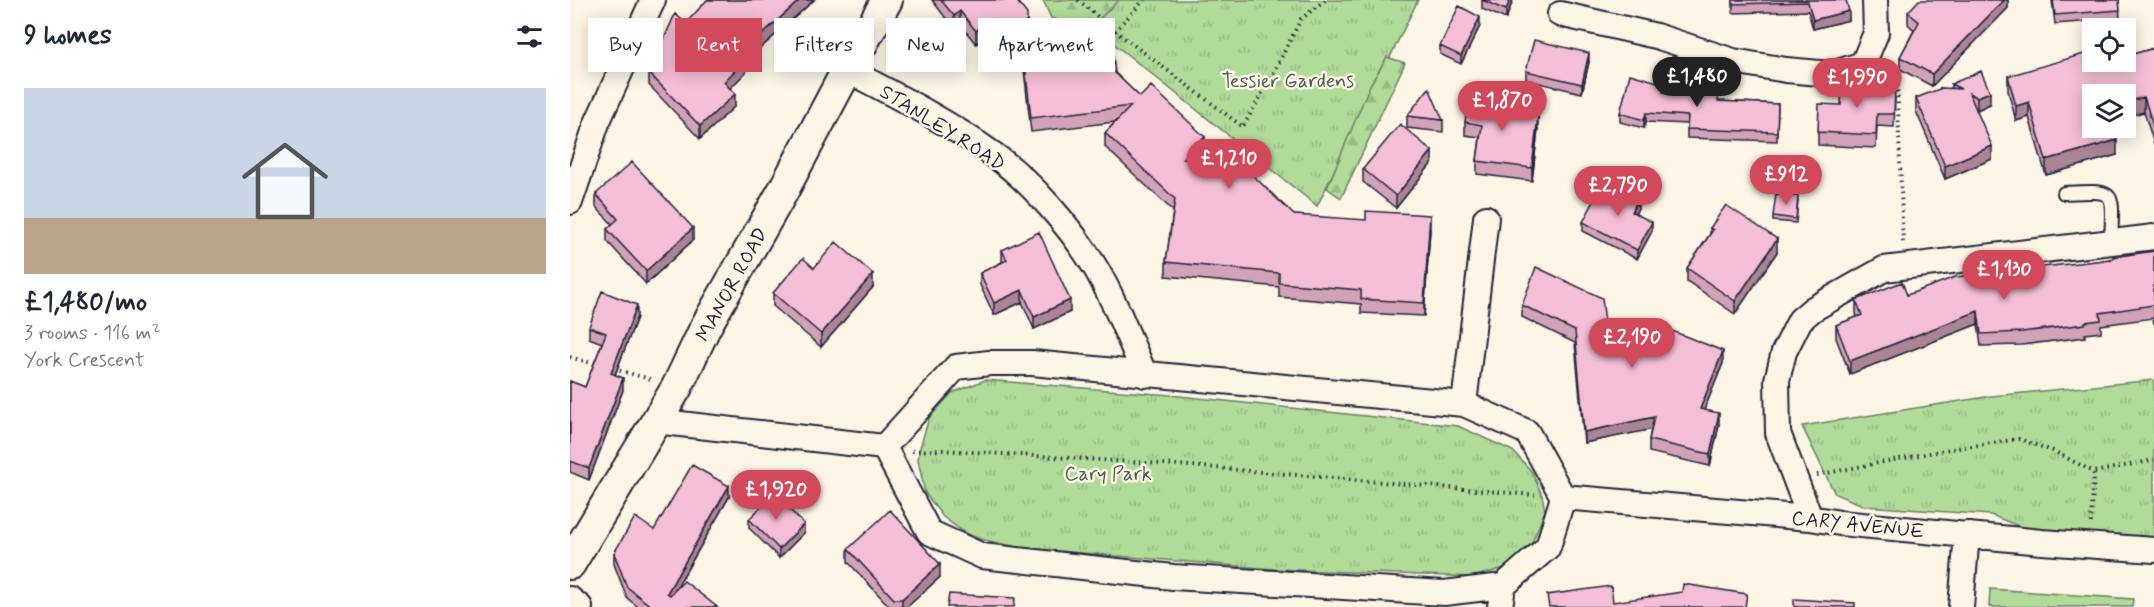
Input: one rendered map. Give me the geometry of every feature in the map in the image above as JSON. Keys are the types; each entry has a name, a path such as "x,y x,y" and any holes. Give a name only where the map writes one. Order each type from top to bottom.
{"street":[{"path":"570,202 597,123 654,0"},
{"name":"MANOR ROAD","path":"874,23 887,0"},
{"path":"1560,14 1656,36 1734,61 1785,70 1831,74 1863,64 1876,33 1875,0"},
{"name":"MANOR ROAD","path":"570,564 654,421 677,387 706,326 783,191 846,72"},
{"name":"STANLEY ROAD","path":"851,72 918,106 995,155 1036,192 1059,217 1095,266 1144,375"},
{"path":"1464,404 1486,218"},
{"path":"1810,518 1778,433 1777,380 1784,352 1800,320 1813,309 1884,269 2154,237"},
{"path":"989,363 1032,363 1464,404 1527,432 1563,497 1548,546 1501,597 1173,578 982,556 929,532 884,447 956,367 989,363"},
{"path":"654,421 884,447"},
{"name":"CARY AVENUE","path":"1563,497 2154,550"},
{"path":"1961,607 1967,534"},
{"path":"570,599 580,607"}],"lane":[{"path":"2064,193 2101,191 2108,195 2113,203 2111,242"}],"path":[{"path":"1078,0 1099,18"},
{"path":"1144,0 1115,31 1243,127 1275,72 1301,19 1325,0"},
{"path":"1870,46 1889,58 1897,80 1904,266"},
{"path":"570,357 602,366"},
{"path":"613,369 677,387"},
{"path":"1796,480 1945,450 2019,440 2053,451 2094,472 2154,460"},
{"path":"884,447 919,451 942,450 1179,465 1563,497"},
{"path":"2091,545 2094,472"}],"green space":[{"path":"1043,0 1119,0 1100,18 1051,18"},
{"name":"Tessier Gardens","path":"1059,0 1418,0 1317,206 1115,45 1115,18 1082,18"},
{"path":"1387,57 1405,63 1341,198 1327,188 1370,85"},
{"name":"Cary Park","path":"985,380 1170,395 1458,426 1513,451 1532,472 1542,495 1545,511 1531,545 1508,567 1473,577 1274,569 1022,548 980,539 965,533 943,517 925,493 918,460 929,418 952,393"},
{"path":"2154,380 2154,541 2036,533 1991,515 1865,506 1835,494 1802,426 1992,396"},
{"path":"1990,589 2133,599 2132,607 1989,607"}],"building":[{"path":"707,0 800,0 780,18 774,18 774,23 762,34 762,18 691,18"},
{"path":"941,0 1016,0 1027,14 1027,18 978,18 976,31 960,11 954,16"},
{"path":"1482,0 1510,0 1506,10"},
{"path":"1733,0 1846,0 1849,11 1813,20 1808,2 1733,4"},
{"path":"1919,0 2004,0 1932,74 1900,57 1919,22 1908,12"},
{"path":"2053,0 2119,0 2120,10 2055,15"},
{"path":"1459,6 1480,17 1461,56 1440,46"},
{"path":"675,14 680,18 675,18 675,72 734,72 724,82 735,94 700,126 649,73 663,72 663,41"},
{"path":"1534,40 1589,53 1582,84 1526,71"},
{"path":"2154,48 2154,129 2144,97 2136,99 2136,84 2082,84 2082,138 2116,138 2117,140 2046,160 2029,102 2016,106 2008,76 2082,55 2082,72 2136,72 2136,53"},
{"path":"1981,71 1990,92 1977,97 1969,93 1992,146 1945,166 1916,98 1942,88 1961,89 1951,84"},
{"path":"1026,72 1115,72 1140,97 1151,86 1205,137 1183,159 1238,161 1294,215 1366,220 1366,211 1430,215 1424,303 1361,299 1361,290 1279,283 1279,273 1166,262 1175,199 1105,133 1131,106 1031,118"},
{"path":"1630,74 1665,84 1663,92 1719,95 1718,101 1778,104 1777,132 1687,129 1688,116 1646,113 1644,120 1620,113"},
{"path":"1842,82 1895,85 1894,114 1877,114 1876,135 1818,132 1819,104 1841,105"},
{"path":"1429,88 1443,120 1407,116"},
{"path":"1469,94 1508,98 1506,112 1538,116 1532,168 1477,161 1482,125 1465,122"},
{"path":"1400,124 1432,151 1396,196 1363,169"},
{"path":"632,162 693,228 646,271 607,229 618,219 596,194"},
{"path":"1604,182 1638,199 1632,212 1652,222 1637,250 1583,222"},
{"path":"1776,194 1798,196 1796,219 1773,216"},
{"path":"1726,205 1777,239 1735,301 1687,268 1713,230 1710,228"},
{"path":"1039,232 1070,300 1034,317 1022,290 994,303 980,273 1007,260 1002,250"},
{"path":"836,242 873,274 821,334 773,293 803,258 814,268"},
{"path":"2154,251 2154,312 2153,305 2100,313 2101,320 2085,322 2085,324 2022,332 1981,334 1978,311 1850,361 1836,325 1862,315 1856,300 1902,282 1907,295 1955,277 2113,259 2113,257"},
{"path":"1536,267 1602,298 1605,322 1622,320 1624,340 1652,351 1662,327 1723,351 1700,409 1719,413 1710,454 1649,440 1654,417 1584,432 1575,331 1522,305"},
{"path":"602,291 637,305 611,373 623,378 589,468 570,461 570,381 585,387 606,333 589,327"},
{"path":"692,465 729,486 667,593 670,595 684,581 717,607 652,607 627,587 614,553 635,517 654,530"},
{"path":"774,494 804,524 779,549 749,519"},
{"path":"890,510 940,564 902,599 894,599 848,549"},
{"path":"1683,584 1747,594 1745,607 1549,607 1547,595 1611,586 1613,602 1682,592"},
{"path":"949,594 1015,598 1014,607 947,607"},
{"path":"1794,599 1855,603 1855,607 1794,607"}]}
